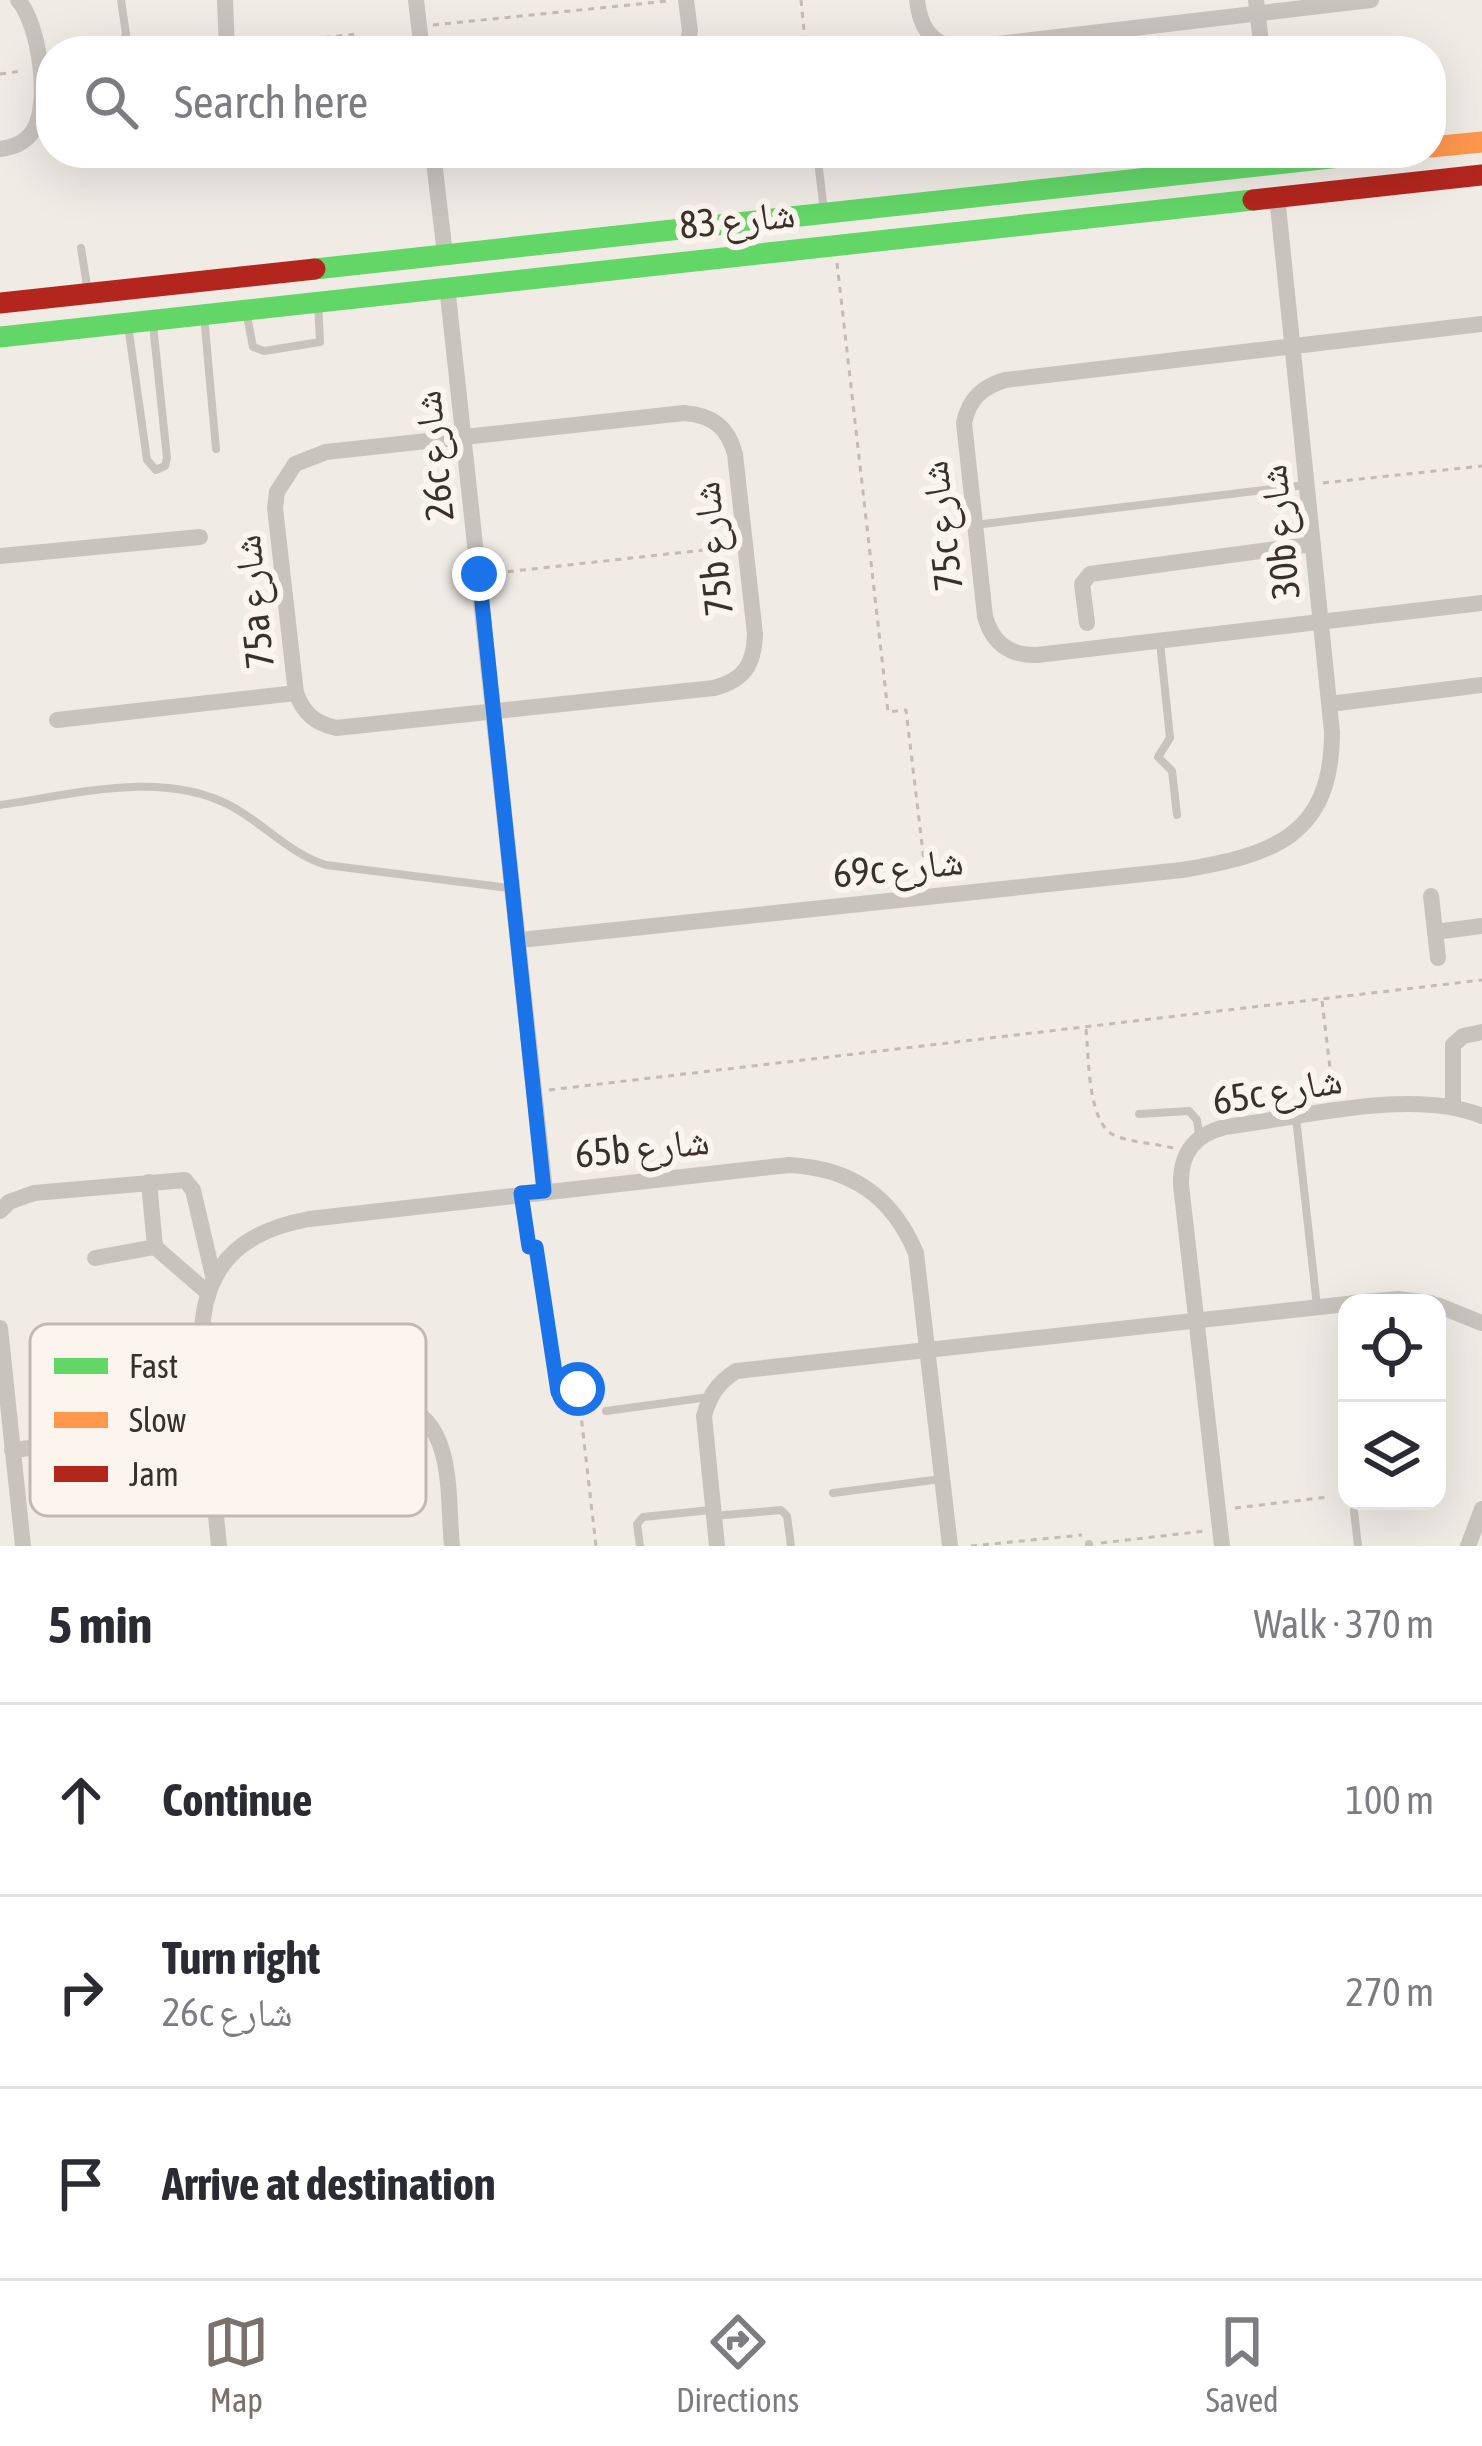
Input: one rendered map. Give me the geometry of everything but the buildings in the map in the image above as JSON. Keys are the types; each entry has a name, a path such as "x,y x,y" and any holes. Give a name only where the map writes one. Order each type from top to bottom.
{"street":[{"path":"18,0 28,12 36,37"},
{"path":"225,0 226,36"},
{"path":"416,0 420,36"},
{"path":"686,0 689,36"},
{"path":"917,0 930,36"},
{"path":"1049,36 1257,7 1371,0"},
{"path":"0,149 18,145 36,126"},
{"path":"1446,146 1482,142"},
{"path":"435,168 445,254"},
{"name":"شارع 83","path":"0,304 1043,190 1202,168"},
{"name":"شارع 83","path":"0,337 1482,175"},
{"path":"919,236 942,222 1046,207 1051,197 1043,190"},
{"name":"30b شارع","path":"1277,196 1332,750 1323,793 1297,830 1279,844"},
{"name":"26c شارع","path":"447,286 544,1191"},
{"name":"75c شارع","path":"1482,324 992,384 973,399 964,423 988,628 1003,647 1025,655 1482,603"},
{"name":"75b شارع","path":"464,435 684,413 712,419 731,440 735,454 754,649 752,664 742,676 714,688 495,712"},
{"name":"75a شارع","path":"464,435 310,455 284,477 275,508 296,693 310,717 336,728 495,712"},
{"path":"0,556 200,537"},
{"path":"1087,623 1082,584 1090,574 1313,544"},
{"path":"1330,704 1482,686"},
{"path":"57,720 296,693"},
{"name":"69c شارع","path":"520,940 1182,870 1258,854 1279,844"},
{"path":"1431,896 1438,958"},
{"path":"1435,932 1482,926"},
{"path":"1454,1105 1453,1045 1462,1036 1482,1032"},
{"name":"65c شارع","path":"1222,1546 1181,1185 1186,1153 1200,1137 1225,1127 1423,1102 1454,1105 1482,1116"},
{"name":"65b شارع","path":"211,1286 244,1244 286,1223 789,1165 844,1174 889,1205 916,1252 950,1546"},
{"path":"0,1211 9,1202 34,1193 181,1179 191,1186 211,1286 200,1324"},
{"path":"149,1182 155,1247"},
{"path":"95,1258 155,1247 211,1286"},
{"path":"717,1546 704,1416 709,1397 736,1371 1338,1304"},
{"path":"1446,1309 1482,1323"},
{"path":"0,1328 23,1546"},
{"path":"426,1418 439,1438 452,1546"},
{"path":"12,1450 30,1448"},
{"path":"1468,1546 1482,1509"},
{"path":"216,1516 219,1546"}],"lane":[{"path":"122,0 125,36"},
{"path":"819,168 824,213"},
{"path":"81,248 88,294"},
{"path":"246,309 253,347 264,351 320,342 318,301"},
{"path":"204,314 216,448"},
{"path":"128,323 147,460 152,468 161,469 167,458 153,321"},
{"path":"974,525 1307,485"},
{"path":"1160,640 1170,738 1158,757 1172,771 1177,815"},
{"path":"0,805 134,788 189,790 234,807 326,865 514,889"},
{"path":"1138,1114 1189,1112 1200,1137"},
{"path":"1296,1118 1317,1307"},
{"path":"606,1411 709,1397"},
{"path":"833,1493 943,1478"},
{"path":"640,1546 638,1524 643,1517 781,1510 787,1516 791,1546"},
{"path":"1354,1511 1358,1546"}],"path":[{"path":"419,26 674,0"},
{"path":"801,0 805,36"},
{"path":"340,36 356,34"},
{"path":"0,74 36,70"},
{"path":"836,245 888,712 906,710 928,898"},
{"path":"1307,485 1482,466"},
{"path":"479,574 745,545"},
{"path":"535,1092 1482,980"},
{"path":"1322,999 1336,1113"},
{"path":"1086,1027 1095,1114 1102,1129 1112,1136 1186,1153"},
{"path":"521,1193 529,1247 536,1247 558,1392 578,1389 596,1546"},
{"path":"1218,1510 1328,1497"}],"traffic: fast":[{"path":"315,269 1240,168"},
{"path":"0,337 1253,200"}],"traffic: slow":[{"path":"1446,146 1482,142"}],"traffic: jam":[{"path":"1253,200 1482,175"},
{"path":"0,303 315,269"}],"route":[{"path":"479,574 544,1191 521,1193 529,1247 536,1247 558,1392 578,1389"}]}
